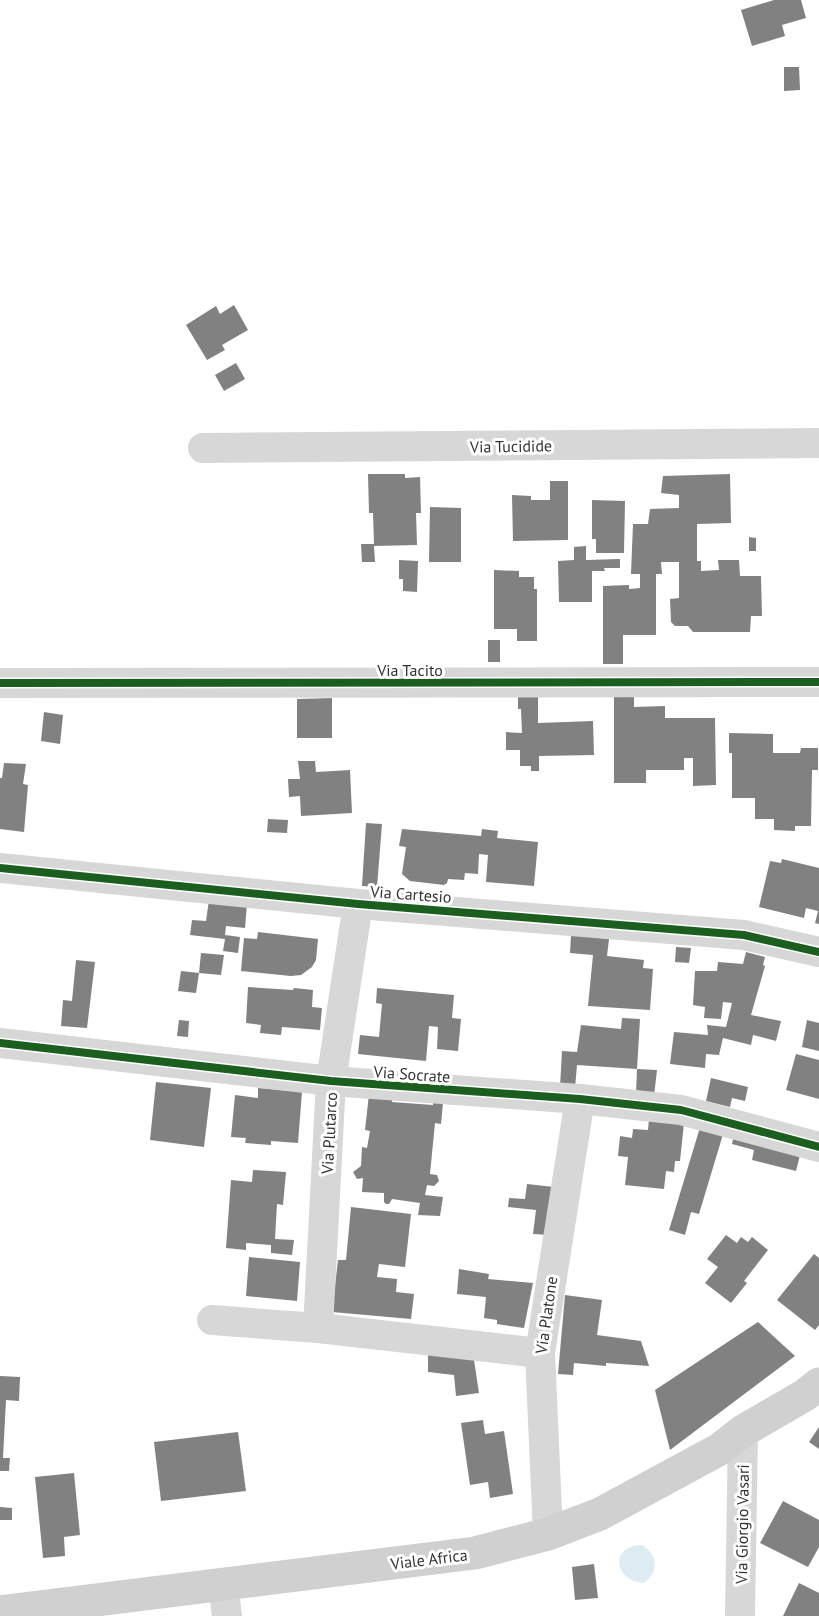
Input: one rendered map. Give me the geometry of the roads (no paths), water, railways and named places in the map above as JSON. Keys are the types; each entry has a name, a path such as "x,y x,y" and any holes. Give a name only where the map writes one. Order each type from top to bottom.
{"main road":[{"name":"Viale Africa","path":"0,1612 225,1600 475,1553 548,1534 600,1514 720,1449 743,1431 819,1384"}],"street":[{"name":"Via Tucidide","path":"203,448 819,443"},
{"name":"Via Tacito","path":"0,683 819,682"},
{"name":"Via Cartesio","path":"0,868 358,904 744,935 819,952"},
{"name":"Via Plutarco","path":"318,1328 332,1081 358,904"},
{"name":"Via Socrate","path":"0,1043 332,1081 580,1099 681,1110 819,1147"},
{"name":"Via Platone","path":"548,1534 540,1353 580,1099"},
{"path":"212,1320 318,1328 540,1353"},
{"name":"Via Giorgio Vasari","path":"740,1616 743,1431"}]}
